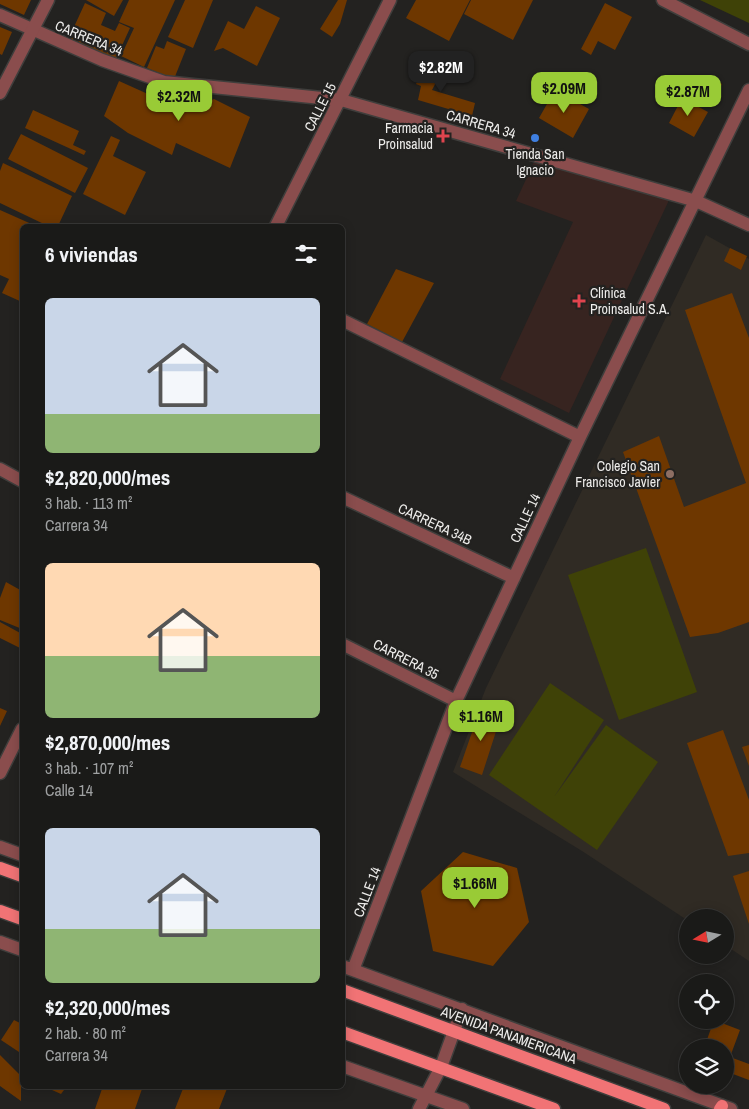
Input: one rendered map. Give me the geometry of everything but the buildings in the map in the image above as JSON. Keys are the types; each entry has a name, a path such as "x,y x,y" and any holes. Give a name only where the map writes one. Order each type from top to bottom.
{"main road":[{"path":"0,868 20,875"},
{"path":"0,911 20,918"},
{"name":"AVENIDA PANAMERICANA","path":"345,991 455,1030 664,1109"},
{"path":"345,1033 554,1109"}],"street":[{"path":"0,93 48,0"},
{"name":"CALLE 15","path":"277,224 390,0"},
{"path":"663,0 749,44"},
{"name":"CARRERA 34","path":"0,15 102,60 164,82 341,100 696,202 749,226"},
{"name":"CALLE 14","path":"348,968 456,701 580,438 749,90"},
{"path":"345,321 580,438"},
{"path":"0,469 20,480"},
{"name":"CARRERA 34B","path":"345,498 514,578"},
{"name":"CARRERA 35","path":"345,646 456,701"},
{"path":"0,773 20,733"},
{"path":"0,847 20,854"},
{"path":"0,942 20,949"},
{"path":"348,968 724,1108"},
{"path":"419,1109 441,1067 462,1009"},
{"path":"345,1067 463,1109"}],"shaded area":[{"path":"700,0 749,0 749,23"},
{"name":"Clínica Proinsalud S.A.","path":"535,160 670,198 569,413 500,379 573,222 516,201"},
{"name":"Colegio San Francisco Javier","path":"706,235 749,259 749,961 734,951 734,909 679,909 679,915 582,851 453,772 486,688"},
{"path":"646,548 697,692 619,720 568,575"},
{"path":"550,683 604,720 554,797 606,725 658,762 597,850 489,775"}],"place":[{"name":"Farmacia Proinsalud","path":"443,136"},
{"name":"Tienda San Ignacio","path":"535,138"},
{"name":"Clínica Proinsalud S.A.","path":"579,301"},
{"name":"Colegio San Francisco Javier","path":"670,474"}]}
